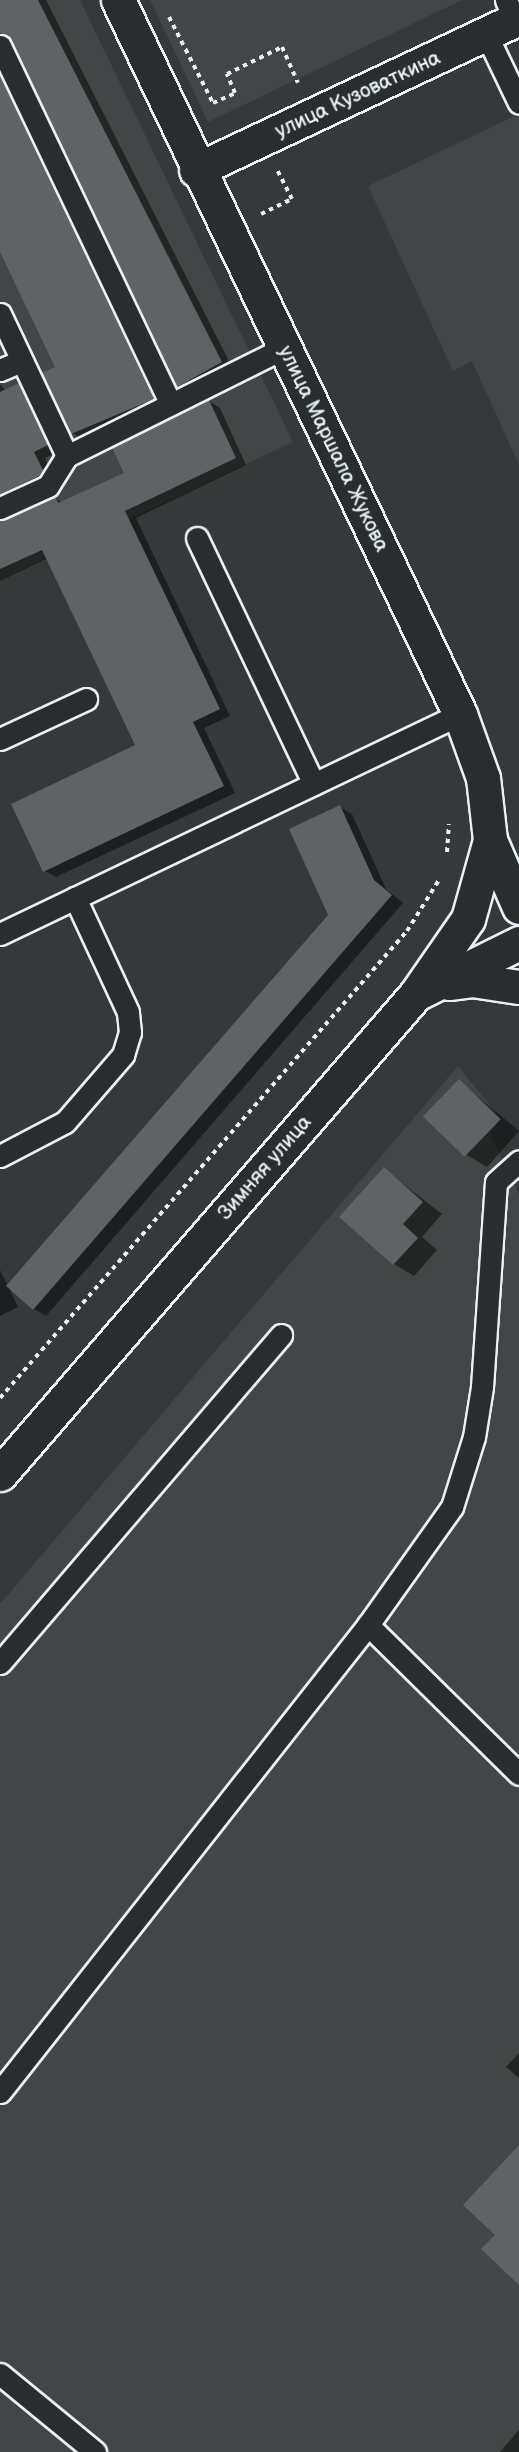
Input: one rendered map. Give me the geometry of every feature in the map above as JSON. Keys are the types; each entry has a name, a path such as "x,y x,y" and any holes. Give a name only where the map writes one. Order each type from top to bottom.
{"main road":[{"name":"улица Маршала Жукова","path":"118,0 196,170 460,714 483,778 490,840 519,907"},
{"name":"улица Кузоваткина","path":"196,170 507,18"},
{"name":"Зимняя улица","path":"0,1474 416,994 468,919 490,840"},
{"path":"416,994 519,943"},
{"path":"416,994 472,980 519,987"}],"lane":[{"path":"507,18 519,103"},
{"path":"0,46 170,403"},
{"path":"0,314 67,456"},
{"path":"0,508 48,486 67,456 284,348"},
{"path":"0,370 21,360"},
{"path":"197,538 314,784"},
{"path":"0,739 86,699"},
{"path":"3,925 75,898 460,714"},
{"path":"0,1156 65,1122 123,1055 130,1032 128,1012 75,898"},
{"path":"0,2092 437,1535 463,1478 482,1387 496,1182 519,1161"},
{"path":"0,1663 281,1335"},
{"path":"368,1625 519,1774"},
{"path":"0,2374 95,2452"}],"path":[{"path":"166,10 213,103 235,93 227,74"},
{"path":"444,863 449,819"},
{"path":"0,1398 407,931 442,871"}],"shaded area":[{"path":"0,0 80,0 293,442 0,580"},
{"path":"150,0 462,0 208,122"},
{"path":"519,114 519,465 472,361 453,371 368,186"},
{"path":"458,1066 501,1119 489,1132 519,1194 519,2452 0,2452 0,1604"}],"building":[{"path":"0,0 38,0 222,362 177,387 12,41 0,33"},
{"path":"0,76 154,399 71,434 42,373 55,367 0,252"},
{"path":"19,383 48,445 34,452 43,470 39,476 0,494 0,392"},
{"path":"209,400 236,458 125,511 220,709 193,722 224,786 43,872 11,804 135,745 42,550 0,569 0,521 55,496 58,503 124,473 112,448"},
{"path":"340,805 374,880 392,895 33,1310 6,1286 328,915 289,829"},
{"path":"459,1079 501,1119 465,1157 423,1116"},
{"path":"384,1167 423,1202 403,1224 418,1238 393,1265 339,1217"},
{"path":"519,2145 519,2285 481,2249 495,2235 463,2205"}]}
